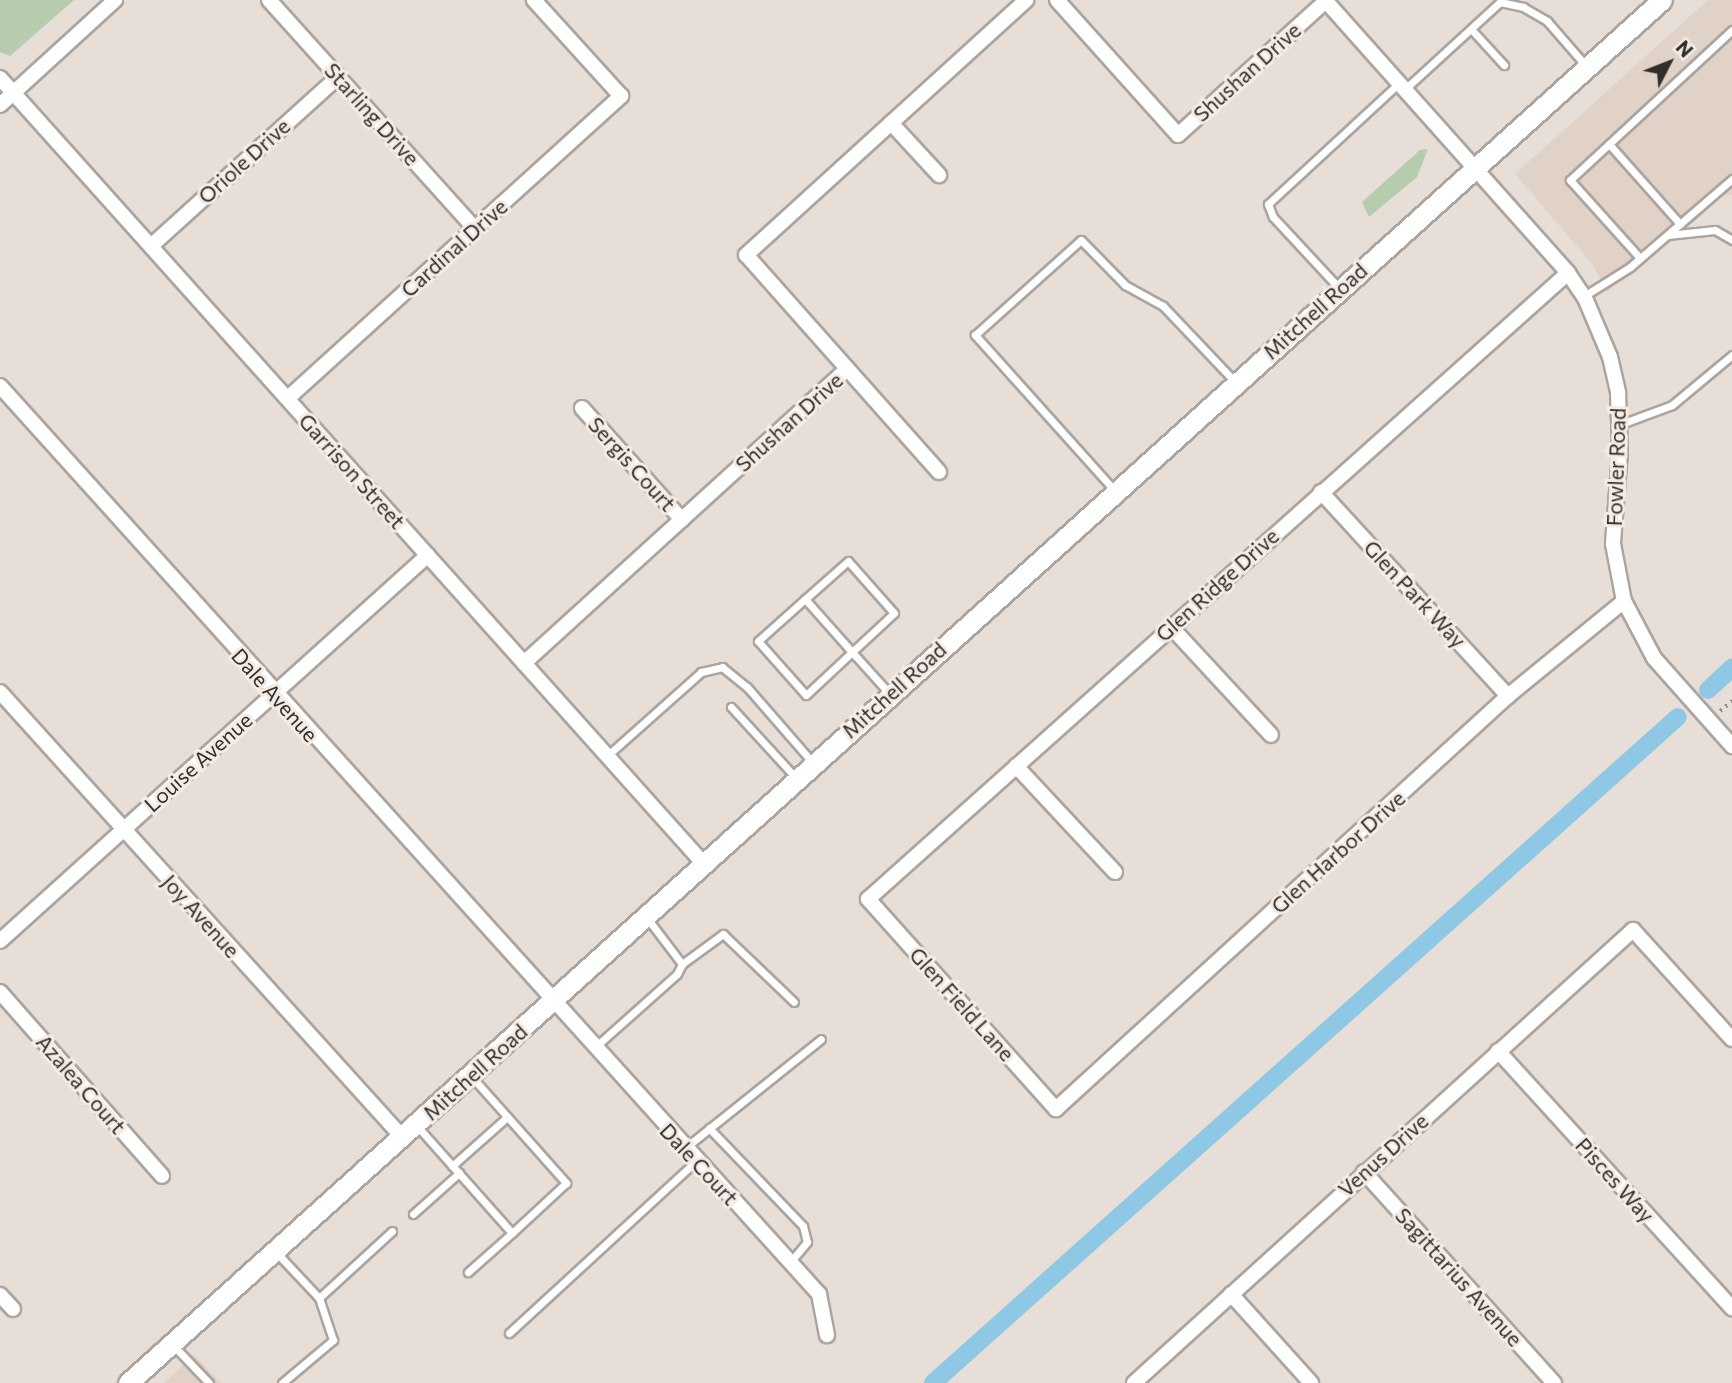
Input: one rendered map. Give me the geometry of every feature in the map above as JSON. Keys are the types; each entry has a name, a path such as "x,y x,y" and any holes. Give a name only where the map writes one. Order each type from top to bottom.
{"main road":[{"name":"Mitchell Road","path":"128,1383 274,1250 472,1077 890,694 1662,0"}],"street":[{"path":"0,105 115,0"},
{"name":"Starling Drive","path":"269,0 475,229"},
{"name":"Cardinal Drive","path":"288,398 621,96 534,0"},
{"name":"Shushan Drive","path":"524,663 847,369 746,255 1026,0"},
{"name":"Shushan Drive","path":"1057,0 1178,135 1326,1"},
{"name":"Fowler Road","path":"1326,1 1568,273 1583,296 1610,357 1620,425 1614,544 1624,601 1654,658 1732,747"},
{"name":"Oriole Drive","path":"151,246 338,77"},
{"name":"Garrison Street","path":"0,78 705,864"},
{"path":"891,123 939,175"},
{"name":"Glen Ridge Drive","path":"868,899 1568,273"},
{"path":"847,369 939,472"},
{"name":"Dale Avenue","path":"0,386 552,1002"},
{"name":"Sergis Court","path":"582,408 682,520"},
{"name":"Glen Park Way","path":"1321,492 1508,696"},
{"name":"Louise Avenue","path":"0,941 428,555"},
{"name":"Glen Harbor Drive","path":"1056,1109 1508,696 1624,601"},
{"path":"1171,627 1271,735"},
{"name":"Joy Avenue","path":"0,692 123,830 409,1132"},
{"path":"1016,766 1115,872"},
{"name":"Glen Field Lane","path":"868,899 1056,1109"},
{"name":"Venus Drive","path":"1134,1383 1633,930 1732,1039"},
{"name":"Azalea Court","path":"0,992 162,1176"},
{"name":"Dale Court","path":"552,1002 819,1294 827,1335"},
{"name":"Pisces Way","path":"1498,1051 1732,1308"},
{"name":"Sagittarius Avenue","path":"1364,1172 1554,1383"},
{"path":"1231,1294 1311,1383"},
{"path":"0,1295 13,1309"}],"lane":[{"path":"1340,289 1282,227 1268,204 1500,2 1523,7 1547,22 1587,67"},
{"path":"1471,29 1504,65"},
{"path":"1640,258 1570,180 1732,30"},
{"path":"1609,144 1680,224"},
{"path":"1583,296 1640,258 1732,179"},
{"path":"1667,235 1715,230 1732,240"},
{"path":"1115,491 975,335 1081,240 1125,285 1163,306 1235,383"},
{"path":"1620,425 1672,405 1732,355"},
{"path":"848,561 894,613 852,652 806,695 758,641 848,561"},
{"path":"805,599 890,694"},
{"path":"607,756 701,672 722,667 747,687 814,764"},
{"path":"732,707 797,779"},
{"path":"646,917 682,964"},
{"path":"594,1048 677,974 682,964 723,934 794,1002"},
{"path":"684,1148 821,1039"},
{"path":"468,1272 566,1184 472,1077"},
{"path":"452,1166 507,1117"},
{"path":"709,1128 803,1226 807,1242 790,1262"},
{"path":"409,1132 452,1166 512,1233"},
{"path":"509,1333 696,1161"},
{"path":"413,1214 459,1173"},
{"path":"318,1298 392,1231"},
{"path":"274,1250 318,1298 333,1339 282,1383"},
{"path":"172,1343 209,1383"}],"shaded area":[{"path":"1708,0 1732,0 1732,195 1719,195 1607,292 1593,265 1515,174"},
{"path":"194,1355 221,1383 164,1383"}],"green space":[{"path":"0,0 74,0 10,56 0,52"},
{"path":"1428,149 1417,177 1369,217 1362,202 1420,150"}],"waterway":[{"path":"1708,690 1732,668"},
{"path":"933,1383 1678,717"}]}
